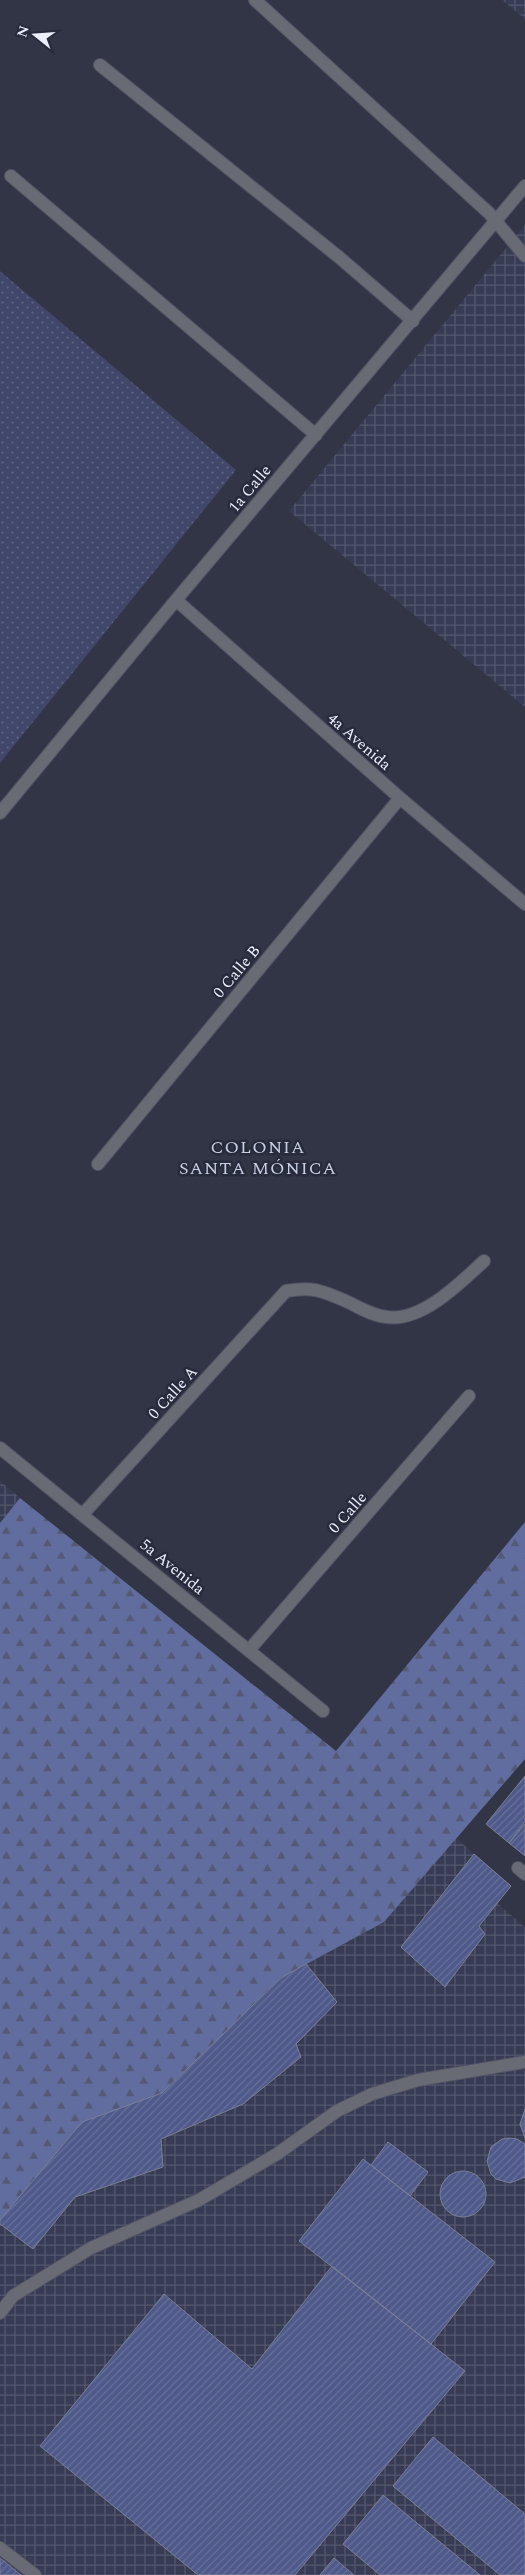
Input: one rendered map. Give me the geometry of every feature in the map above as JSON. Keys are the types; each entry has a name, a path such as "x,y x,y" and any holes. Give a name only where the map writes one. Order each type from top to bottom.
{"street":[{"path":"255,0 496,221 525,256"},
{"path":"100,66 340,258 413,321"},
{"path":"11,176 316,435"},
{"name":"1a Calle","path":"0,814 176,600 525,186"},
{"name":"4a Avenida","path":"176,600 400,798 525,904"},
{"name":"0 Calle B","path":"98,1164 400,798"},
{"name":"0 Calle A","path":"83,1514 286,1291 306,1287 324,1291 374,1314 388,1318 395,1317 409,1314 433,1304 484,1261"},
{"name":"0 Calle","path":"250,1649 469,1396"},
{"name":"5a Avenida","path":"0,1448 250,1649 323,1711"},
{"path":"0,2313 13,2296 92,2248 199,2200 277,2154 337,2111 372,2094 418,2080 525,2062"},
{"path":"0,2548 35,2575"}],"shaded area":[{"path":"502,0 525,0 525,19"},
{"path":"525,225 525,707 289,511"},
{"path":"0,271 236,470 0,763"},
{"path":"0,1481 20,1498 0,1523"},
{"path":"456,1838 511,1886 497,1903 525,1927 525,2575 0,2575 0,2220 162,2093 281,1978 384,1922"}],"green space":[{"path":"20,1498 336,1751 525,1522 525,1759 384,1922 281,1978 162,2093 0,2220 0,1523"}],"building":[{"path":"525,1776 525,1822 509,1843 486,1824"},
{"path":"525,1824 525,1856 509,1843"},
{"path":"474,1854 511,1886 479,1926 485,1934 445,1987 401,1947"},
{"path":"306,1964 337,2002 296,2044 301,2057 243,2104 161,2139 163,2167 75,2197 33,2249 0,2224 0,2220 82,2122 162,2093 281,1978"},
{"path":"525,2109 525,2138 520,2124"},
{"path":"502,2139 517,2139 525,2144 525,2177 510,2183 496,2179 491,2174 487,2161 491,2147"},
{"path":"388,2142 428,2172 410,2196 371,2165"},
{"path":"363,2159 495,2262 431,2344 299,2241"},
{"path":"463,2171 476,2175 482,2181 486,2194 482,2207 476,2213 463,2217 450,2213 444,2207 440,2194 444,2181 450,2175"},
{"path":"332,2266 465,2371 295,2575 198,2575 40,2446 164,2294 252,2369"},
{"path":"433,2437 525,2514 525,2575 500,2575 393,2486"},
{"path":"383,2495 480,2575 380,2575 343,2544"},
{"path":"0,2558 21,2575 0,2575"},
{"path":"334,2558 354,2575 320,2575"}],"district":[{"name":"COLONIA SANTA MÓNICA","path":"258,1157"}]}
